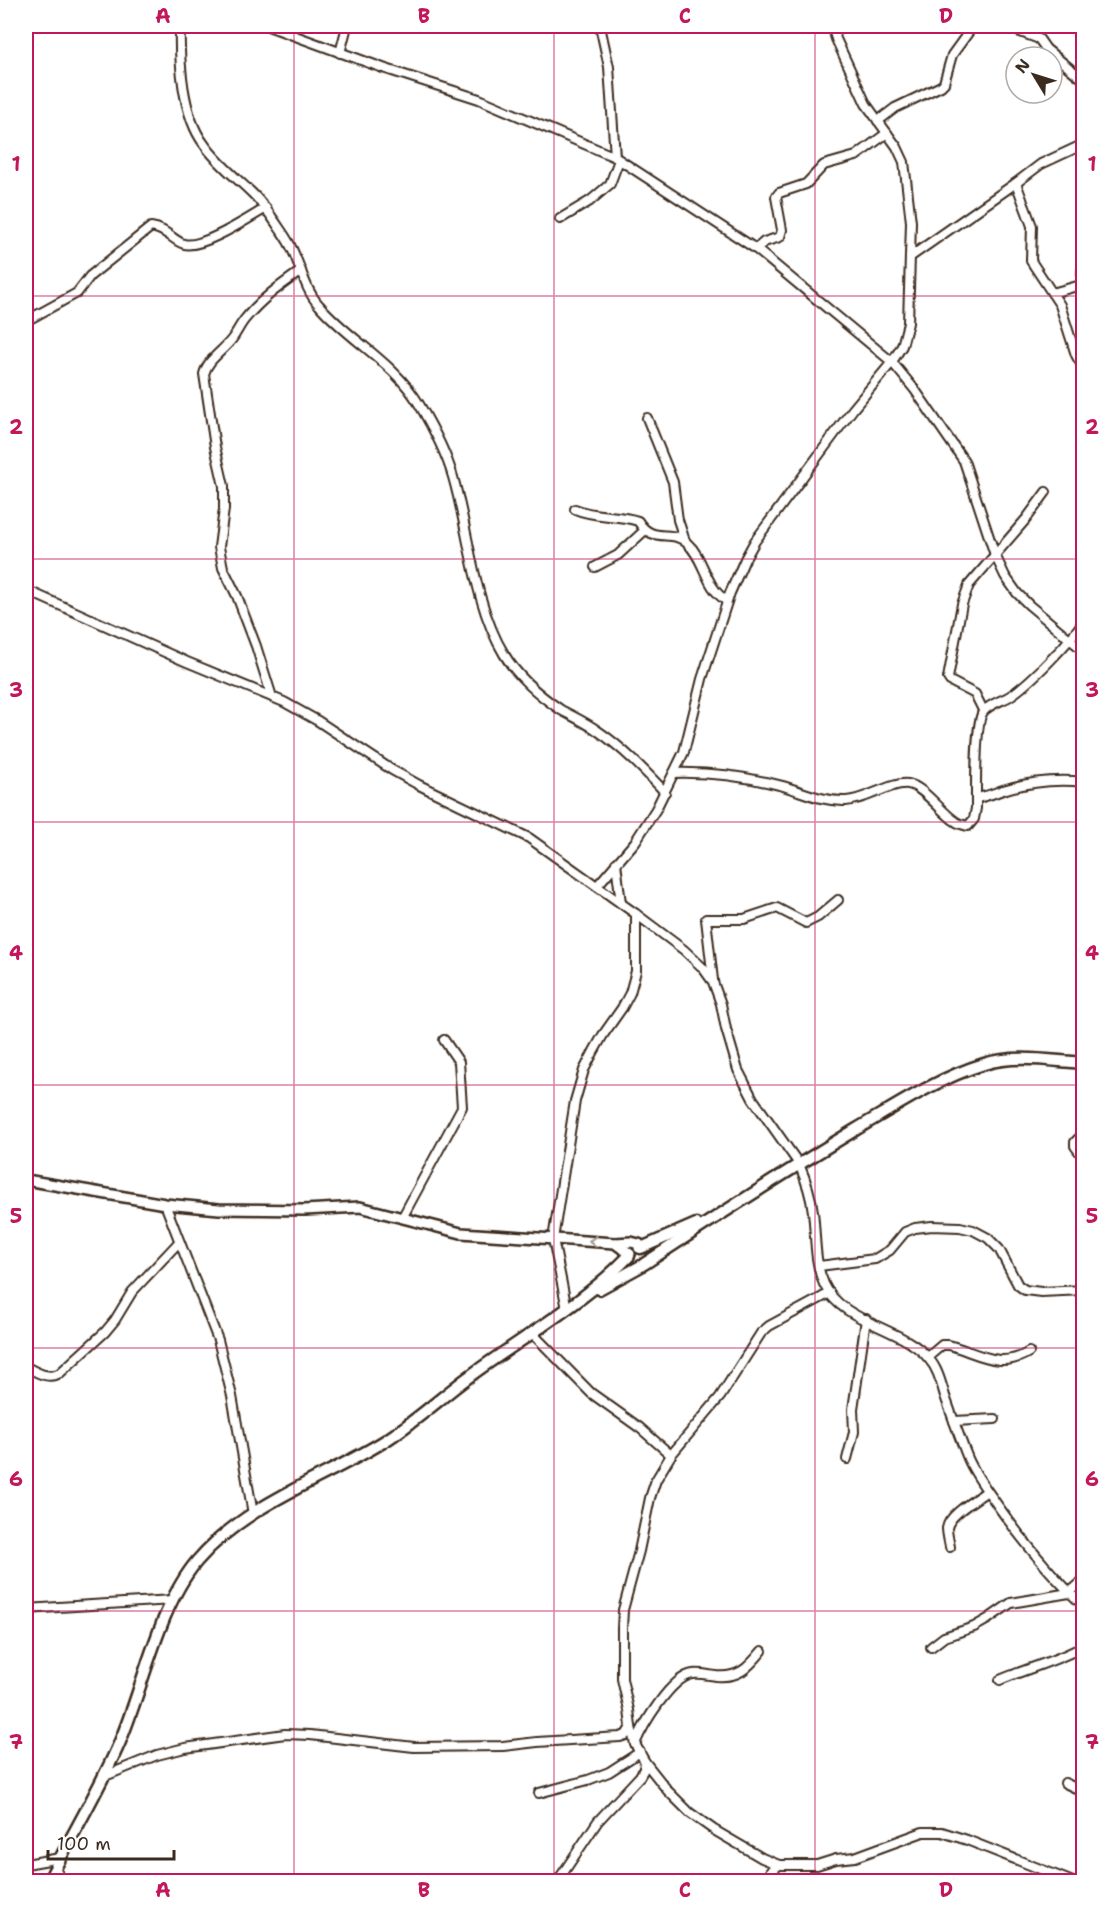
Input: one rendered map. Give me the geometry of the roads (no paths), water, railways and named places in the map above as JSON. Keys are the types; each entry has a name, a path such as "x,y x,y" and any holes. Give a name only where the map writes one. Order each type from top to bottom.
{"main road":[{"path":"578,1301 642,1265 799,1164 922,1091 985,1063 1034,1059 1083,1063"},
{"path":"48,1881 105,1776 120,1742 165,1618 180,1585 196,1562 213,1545 279,1497 384,1442 469,1377 578,1301 635,1251 723,1212"},
{"path":"635,1251 647,1254 642,1265"},
{"path":"635,1251 631,1263 637,1266 642,1265"}],"street":[{"path":"180,26 179,50 182,82 190,115 202,142 266,208 292,249 316,302 388,364 411,391 438,440 453,476 481,594 491,626 504,654 517,672 534,689 559,708 597,730 620,748 665,792"},
{"path":"268,26 340,53 479,99 617,159 756,249 892,362 931,412 964,461 995,555 1005,576 1029,605 1083,651"},
{"path":"340,53 347,26"},
{"path":"560,219 590,201 610,184 617,159 609,67 600,26"},
{"path":"597,886 635,843 665,792 684,752 702,679 727,601 755,541 852,409 892,362 902,346 908,322 911,222 904,162 866,104 832,26"},
{"path":"878,121 895,108 941,86 944,83 952,55 974,26"},
{"path":"1004,26 1039,39 1046,49 1083,80"},
{"path":"756,249 764,242 780,237 782,230 776,197 779,193 806,184 824,165 856,156 887,133"},
{"path":"910,257 1041,164 1083,144"},
{"path":"1016,183 1032,226 1032,261 1060,305 1076,355 1083,369"},
{"path":"26,321 77,293 90,276 151,227 160,228 184,244 196,244 213,238 266,208"},
{"path":"1052,293 1081,285 1083,266"},
{"path":"272,697 256,646 237,596 223,568 219,547 224,509 224,486 215,447 204,374 206,366 232,339 259,303 301,271"},
{"path":"647,418 673,482 678,520 685,540 692,548 717,595 727,601"},
{"path":"983,711 975,694 950,681 948,673 962,604 969,585 1027,518 1046,492"},
{"path":"575,509 595,516 629,518 638,521 644,531 658,536 678,537 685,540"},
{"path":"595,567 618,555 644,531"},
{"path":"26,590 187,662 272,697 318,720 392,770 419,785 529,838 684,950 703,968 713,982"},
{"path":"674,773 703,772 746,778 785,786 821,798 846,801 868,797 888,788 909,784 918,789 956,823 968,826 974,819 978,737 980,717 983,711 1029,682 1069,639 1083,620"},
{"path":"976,798 1031,783 1069,780 1083,782"},
{"path":"616,863 621,903"},
{"path":"838,900 818,917 806,923 777,908 744,919 706,919 713,982 738,1070 753,1099 799,1164 809,1188 819,1266 824,1284 835,1300 849,1311 914,1346 928,1357 937,1371 968,1458 987,1491 1030,1549 1083,1606"},
{"path":"567,1309 553,1239 575,1101 584,1070 630,993 636,971 636,914"},
{"path":"402,1218 462,1107 459,1062 444,1040"},
{"path":"1083,1133 1075,1142 1075,1146 1083,1158"},
{"path":"26,1180 165,1204 219,1209 304,1210 360,1207 461,1233 615,1243 635,1242 639,1245 635,1251"},
{"path":"165,1204 218,1340 232,1396 254,1514"},
{"path":"819,1266 875,1259 890,1250 905,1232 915,1228 960,1227 973,1230 988,1238 999,1249 1018,1285 1025,1290 1041,1292 1083,1290"},
{"path":"26,1367 49,1377 60,1373 105,1332 132,1292 179,1242"},
{"path":"830,1293 769,1326 761,1333 720,1396 671,1455 656,1480 623,1610 622,1679 635,1744 645,1762 668,1791 690,1813 762,1858 780,1865 817,1864 836,1858 855,1857 923,1832 942,1832 1073,1881"},
{"path":"847,1459 854,1432 853,1409 866,1319"},
{"path":"532,1333 591,1393 640,1428 671,1455"},
{"path":"928,1357 942,1345 949,1345 996,1360 1019,1358 1029,1352"},
{"path":"954,1421 995,1419"},
{"path":"950,1547 947,1530 949,1521 987,1491"},
{"path":"931,1647 944,1637 974,1627 1011,1603 1069,1593 1083,1580"},
{"path":"26,1609 173,1600"},
{"path":"1000,1680 1023,1670 1066,1657 1083,1646"},
{"path":"635,1744 646,1722 669,1689 681,1678 692,1674 729,1676 740,1673 748,1668 762,1651"},
{"path":"105,1776 157,1755 185,1748 275,1735 310,1735 414,1747 476,1747 620,1737 626,1735 631,1727"},
{"path":"539,1792 588,1780 609,1772 640,1752"},
{"path":"557,1881 598,1821 640,1776 645,1762"},
{"path":"1065,1783 1083,1792"},
{"path":"26,1864 58,1863 62,1881"},
{"path":"765,1881 770,1872 780,1865"}]}
